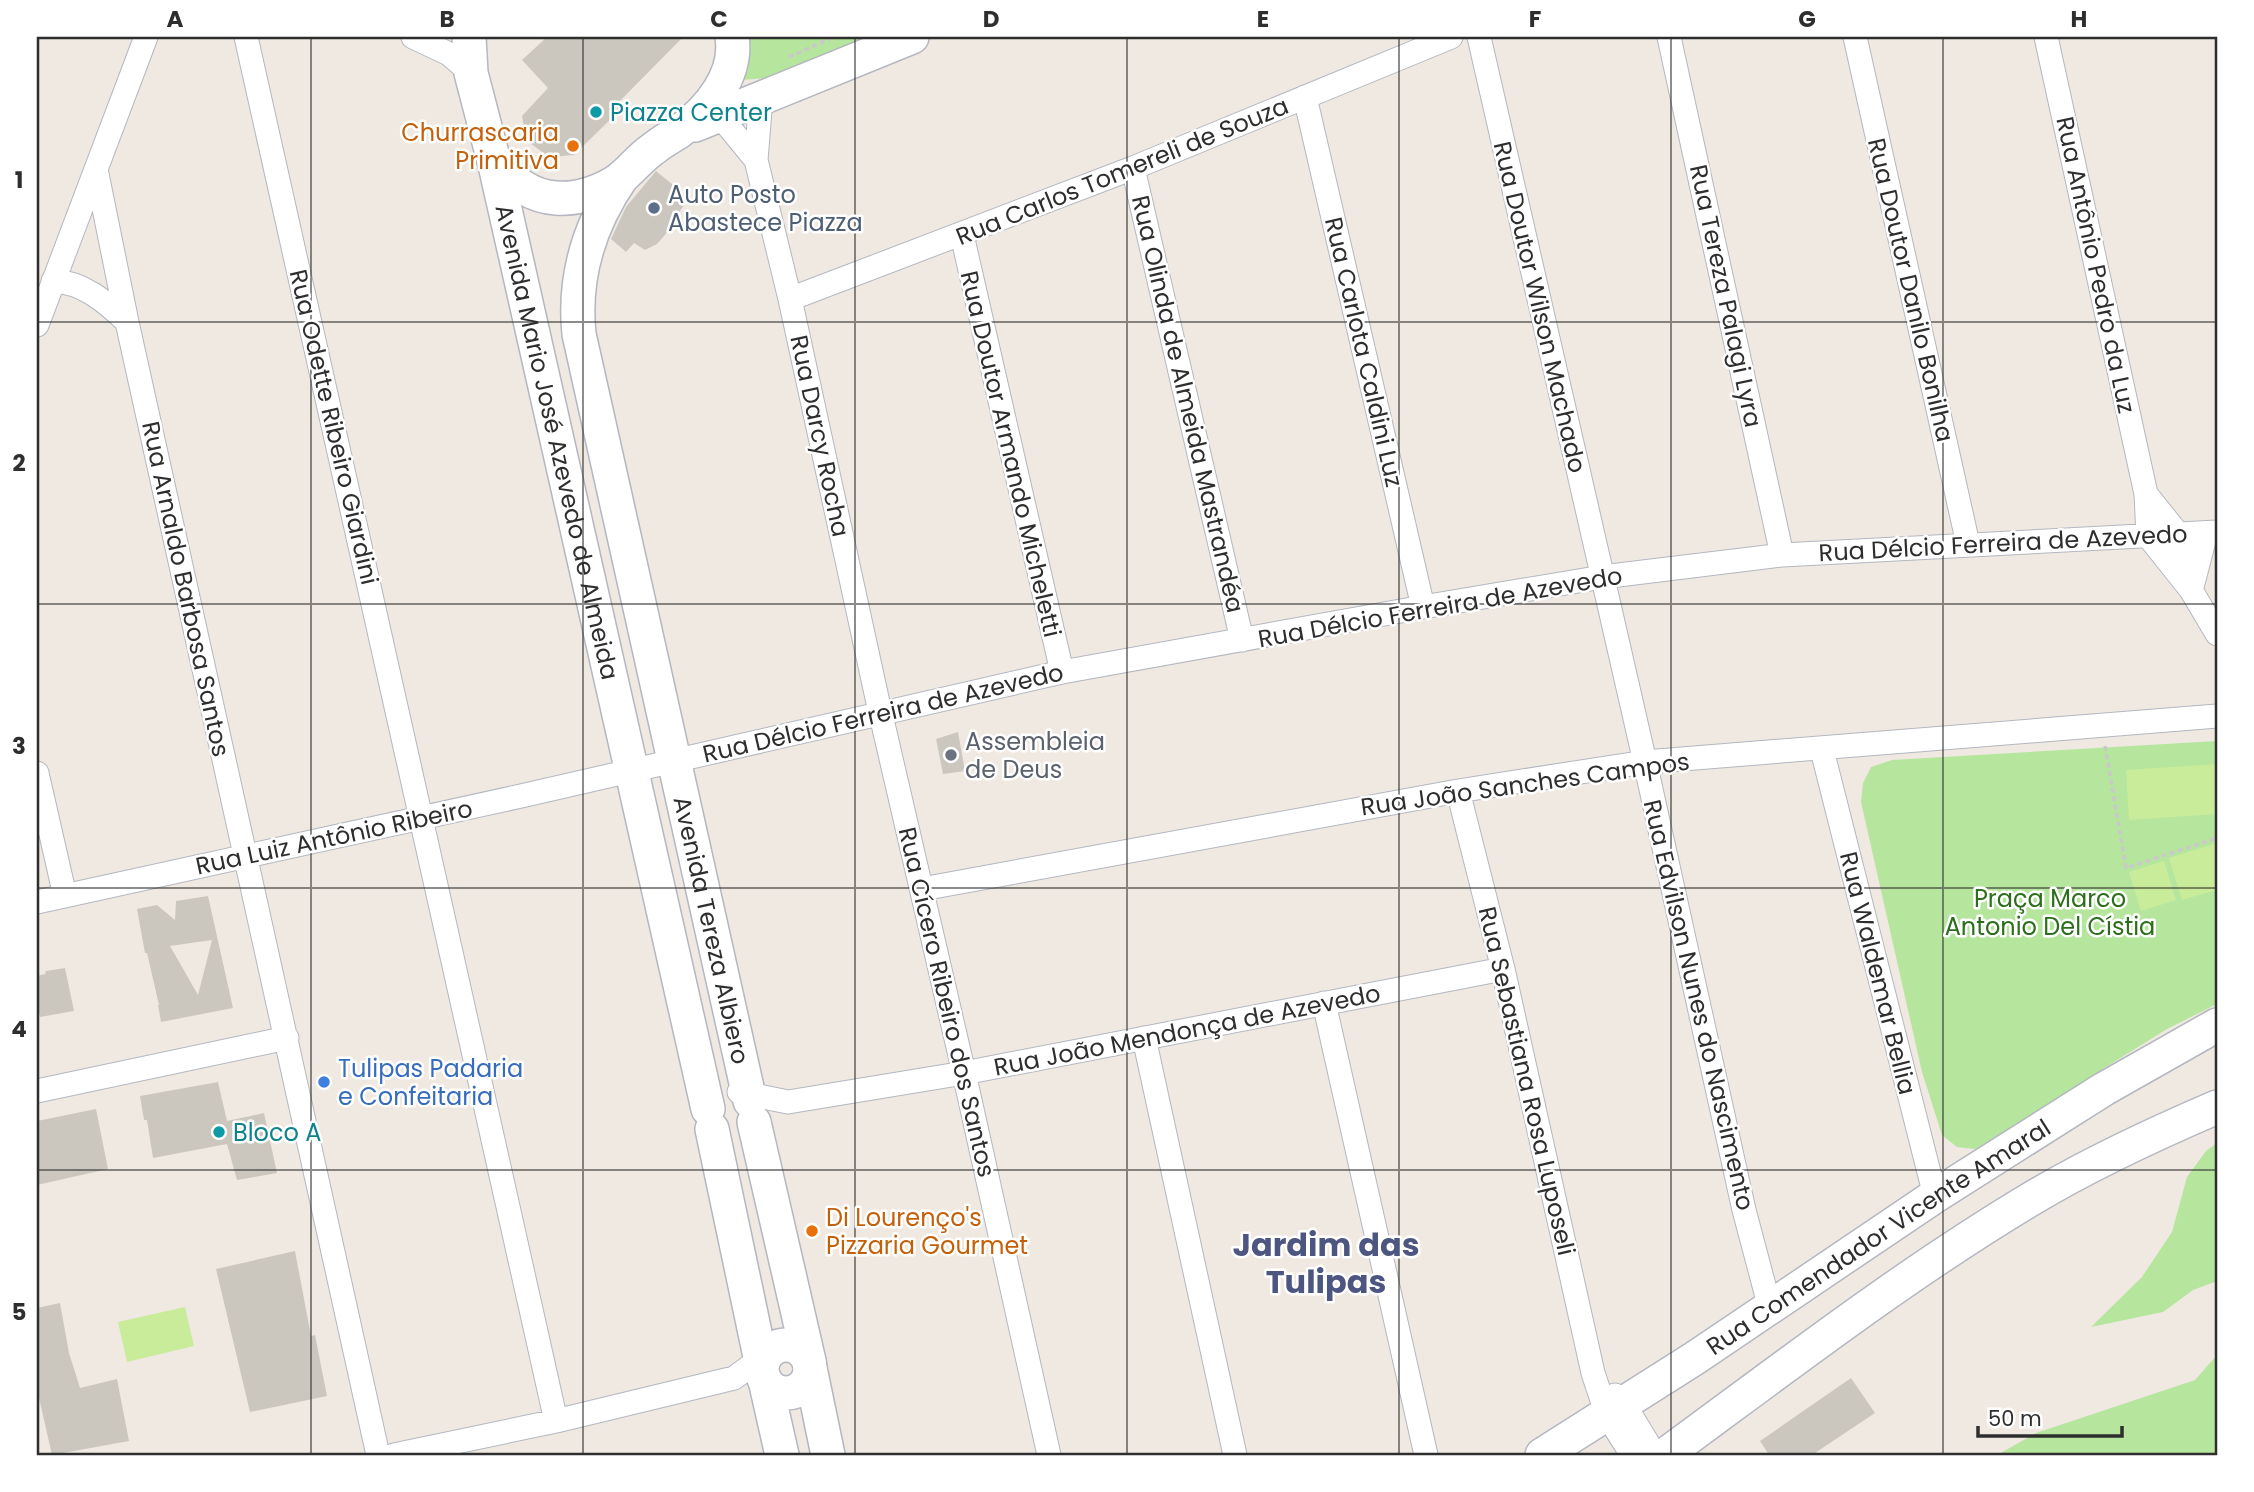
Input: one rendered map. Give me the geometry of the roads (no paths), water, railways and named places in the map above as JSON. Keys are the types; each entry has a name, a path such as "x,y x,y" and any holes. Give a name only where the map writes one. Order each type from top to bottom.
{"street":[{"path":"37,325 146,37"},
{"name":"Rua Odette Ribeiro Giardini","path":"246,37 423,817 556,1421"},
{"name":"Avenida Mario José Azevedo de Almeida","path":"469,37 471,73 495,166 631,770"},
{"path":"680,131 715,98 722,86 732,56 732,37"},
{"path":"495,166 507,177 533,192 557,198 585,195 622,177 650,150 680,131 912,37"},
{"name":"Rua Carlos Tomereli de Souza","path":"790,299 1133,168 1451,37"},
{"name":"Rua Doutor Wilson Machado","path":"1479,37 1602,578"},
{"name":"Rua Tereza Palagi Lyra","path":"1669,37 1782,555"},
{"name":"Rua Doutor Danilo Bonilha","path":"1855,37 1968,544"},
{"name":"Rua Antônio Pedro da Luz","path":"2046,37 2146,494 2148,536 2191,590 2217,634"},
{"path":"421,38 449,54 471,73"},
{"name":"Rua Carlota Caldini Luz","path":"1305,97 1423,607"},
{"name":"Rua Darcy Rocha","path":"761,98 756,160 790,299 880,713"},
{"name":"Rua Darcy Rocha","path":"719,115 756,160"},
{"name":"Rua Olinda de Almeida Mastrandéa","path":"1133,168 1242,640"},
{"name":"Rua Arnaldo Barbosa Santos","path":"96,169 127,322 378,1455"},
{"name":"Avenida Mario José Azevedo de Almeida","path":"622,177 601,212 586,248 579,276 576,310 579,334 674,760"},
{"name":"Rua Arnaldo Barbosa Santos","path":"74,226 88,234 100,246 118,276"},
{"name":"Rua Doutor Armando Micheletti","path":"962,235 1062,672"},
{"path":"53,281 78,286 111,307 127,322"},
{"path":"2121,537 2146,494"},
{"name":"Rua Antônio Pedro da Luz","path":"2146,494 2178,534 2191,590"},
{"path":"2191,590 2212,533"},
{"name":"Rua Délcio Ferreira de Azevedo","path":"631,770 1062,672 1423,607 1602,578 1782,555 2212,533"},
{"name":"Rua Edvilson Nunes do Nascimento","path":"1602,578 1744,1210 1770,1308"},
{"name":"Rua Cícero Ribeiro dos Santos","path":"880,713 1049,1455"},
{"name":"Rua João Sanches Campos","path":"922,889 1458,790 1645,762 1822,750 2217,716"},
{"name":"Rua Waldemar Bellia","path":"1822,750 1935,1196"},
{"name":"Avenida Tereza Albiero","path":"674,760 749,1112 828,1455"},
{"name":"Rua Luiz Antônio Ribeiro","path":"37,902 631,770"},
{"name":"Avenida Tereza Albiero","path":"631,770 710,1119 761,1373 782,1455"},
{"path":"37,773 65,896"},
{"name":"Rua Sebastiana Rosa Luposeli","path":"1458,790 1503,969 1593,1373 1593,1395 1606,1416"},
{"name":"Rua João Mendonça de Azevedo","path":"749,1112 788,1102 964,1073 1503,969"},
{"path":"1324,1003 1426,1455"},
{"name":"Rua Comendador Vicente Amaral","path":"1542,1455 1770,1308 1935,1196 2104,1089 2217,1025"},
{"path":"37,1091 287,1038"},
{"path":"1144,1038 1235,1455"},
{"path":"710,1119 719,1095 732,1091 749,1112"},
{"path":"1665,1455 1976,1233 2135,1142 2217,1107"},
{"path":"394,1455 556,1421 761,1373 788,1392 801,1387 806,1381 809,1364"},
{"path":"1593,1373 1606,1416 1632,1455"},
{"path":"1606,1416 1655,1455"}],"place":[{"name":"Piazza Center","path":"596,112"},
{"name":"Churrascaria Primitiva","path":"573,146"},
{"name":"Auto Posto Abastece Piazza","path":"654,208"},
{"name":"Assembleia de Deus","path":"951,755"},
{"name":"Tulipas Padaria e Confeitaria","path":"324,1082"},
{"name":"Bloco A","path":"219,1132"},
{"name":"Di Lourenço's Pizzaria Gourmet","path":"812,1231"}],"district":[{"name":"Jardim das Tulipas","path":"1326,1262"}],"park label":[{"name":"Praça Marco Antonio Del Cístia","path":"2050,912"}]}
